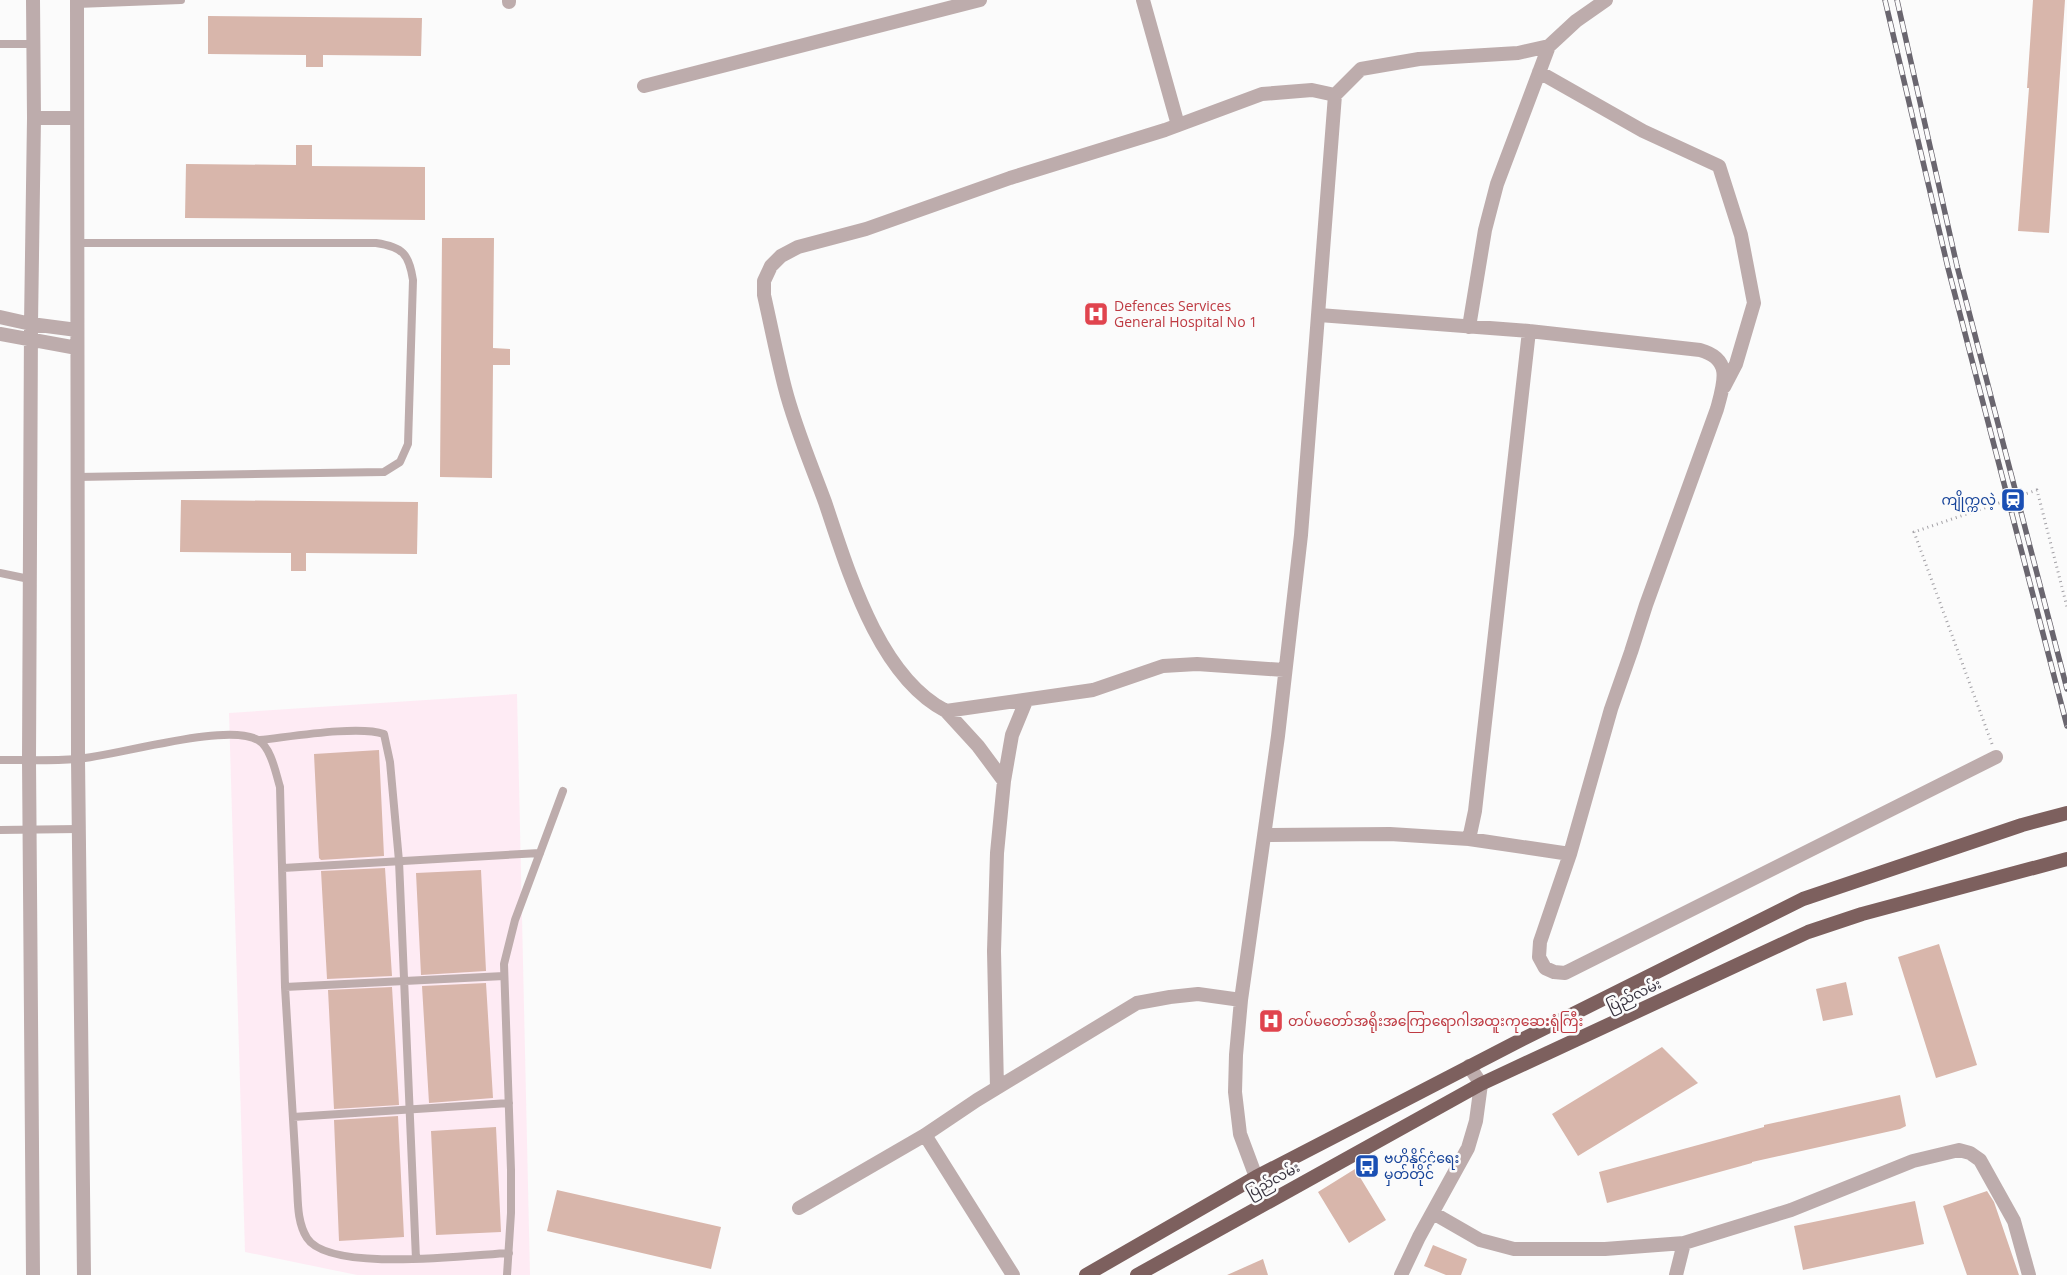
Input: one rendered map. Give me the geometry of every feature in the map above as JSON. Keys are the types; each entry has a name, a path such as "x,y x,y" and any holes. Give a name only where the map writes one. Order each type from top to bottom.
{"highway":[{"path":"1086,1275 1256,1177 1469,1066 1803,899 2022,825 2067,813"},
{"name":"ပြည်လမ်း","path":"1137,1275 1481,1084 1808,932 1862,914 2067,859"}],"street":[{"path":"33,0 34,118 29,760 33,1275"},
{"path":"644,86 980,0"},
{"path":"1142,0 1178,125"},
{"path":"1469,327 1485,230 1497,184 1549,46 1576,21 1606,0"},
{"path":"77,2 78,829 84,1275"},
{"path":"1268,1201 1256,1177 1240,1134 1235,1092 1236,1055 1241,1000 1278,736 1303,506 1335,95 1361,69 1419,59 1518,53 1549,46"},
{"path":"1539,72 1643,131 1719,166 1741,235 1754,303 1736,364 1722,389"},
{"path":"1004,781 978,746 946,711 930,703 905,676 882,645 847,568 785,389 764,295 764,282 771,266 781,256 798,247 866,228 1010,178 1178,125 1262,94 1312,90 1335,95"},
{"path":"34,118 76,118"},
{"path":"1318,315 1529,331 1691,349 1714,354 1721,362 1724,373 1722,389 1704,447 1646,604 1611,708 1570,854 1540,942 1539,957 1545,968 1554,972 1564,973 1996,757"},
{"path":"0,317 31,324 77,330"},
{"path":"1469,840 1475,811 1529,331"},
{"path":"0,334 77,348"},
{"path":"946,711 1093,690 1164,666 1197,664 1284,670"},
{"path":"997,1088 994,951 997,853 1004,781 1012,735 1026,700"},
{"path":"1264,835 1390,834 1469,840 1570,854"},
{"path":"799,1208 925,1135 997,1088 1137,1004 1170,996 1198,994 1241,1000"},
{"path":"1401,1275 1419,1237 1468,1148 1476,1121 1481,1084 1469,1066"},
{"path":"925,1135 1012,1275"},
{"path":"1433,1213 1480,1240 1514,1249 1605,1249 1684,1243 1791,1210 1913,1161 1959,1150 1970,1153 1980,1160 2014,1221 2029,1275"},
{"path":"1676,1275 1684,1243"}],"lane":[{"path":"77,2 181,0"},
{"path":"0,44 33,44"},
{"path":"76,244 376,243 393,246 404,253 410,262 413,280 408,444 400,462 384,472 77,477"},
{"path":"0,573 30,579"},
{"path":"0,760 78,759 202,737 244,735 260,740 326,733 375,731 384,734 390,762 399,861 416,1259"},
{"path":"260,740 272,758 280,787 285,987 298,1215 307,1238 324,1251 352,1258 416,1259 509,1253"},
{"path":"507,1275 511,1213 504,964 515,920 562,791"},
{"path":"0,830 78,829"},
{"path":"282,868 540,853"},
{"path":"285,987 504,976"},
{"path":"293,1117 509,1103"}],"path":[{"path":"1996,757 1914,532 2037,490 2067,608"}],"shaded area":[{"path":"517,694 530,1275 357,1275 245,1252 229,713"}],"building":[{"path":"2033,0 2065,0 2049,233 2018,231 2029,88 2027,88"},
{"path":"208,16 422,18 421,56 323,55 323,67 306,67 306,55 208,54"},
{"path":"296,145 312,145 312,166 425,167 425,220 185,218 186,164 296,165"},
{"path":"442,238 494,238 493,348 510,349 510,365 493,365 492,478 440,477"},
{"path":"181,500 418,502 417,554 306,553 306,571 291,571 291,553 180,552"},
{"path":"379,750 384,856 321,860 319,858 314,754"},
{"path":"385,868 392,976 327,979 321,871"},
{"path":"481,870 486,971 421,975 416,873"},
{"path":"1939,944 1977,1065 1936,1078 1898,957"},
{"path":"1846,982 1853,1015 1823,1021 1816,989"},
{"path":"486,983 493,1098 429,1103 422,986"},
{"path":"392,987 399,1105 334,1109 328,990"},
{"path":"1662,1047 1698,1083 1578,1156 1552,1114"},
{"path":"1900,1095 1906,1126 1900,1129 1752,1162 1607,1203 1599,1172 1764,1127 1764,1125"},
{"path":"398,1116 404,1237 339,1241 334,1120"},
{"path":"496,1127 501,1232 436,1235 431,1131"},
{"path":"1355,1169 1386,1220 1349,1243 1318,1192"},
{"path":"557,1190 721,1227 711,1269 547,1231"},
{"path":"1987,1191 1994,1202 2019,1275 1967,1275 1943,1206"},
{"path":"1915,1201 1924,1244 1803,1270 1794,1226"},
{"path":"1433,1245 1467,1259 1461,1275 1446,1275 1424,1266"},
{"path":"1263,1259 1268,1275 1227,1275"}],"railway":[{"path":"1885,0 1948,268 2067,726"},
{"path":"1897,0 1957,266 2067,689"}],"place":[{"name":"Defences Services General Hospital No 1","path":"1096,314"},
{"name":"ကျိုက္ကလဲ့","path":"2013,500"},
{"name":"တပ်မတော်အရိုးအကြောရောဂါအထူးကုဆေးရုံကြီး","path":"1271,1021"},
{"name":"ဗဟိုနိုင်ငံရေး မှတ်တိုင်","path":"1367,1166"}]}
